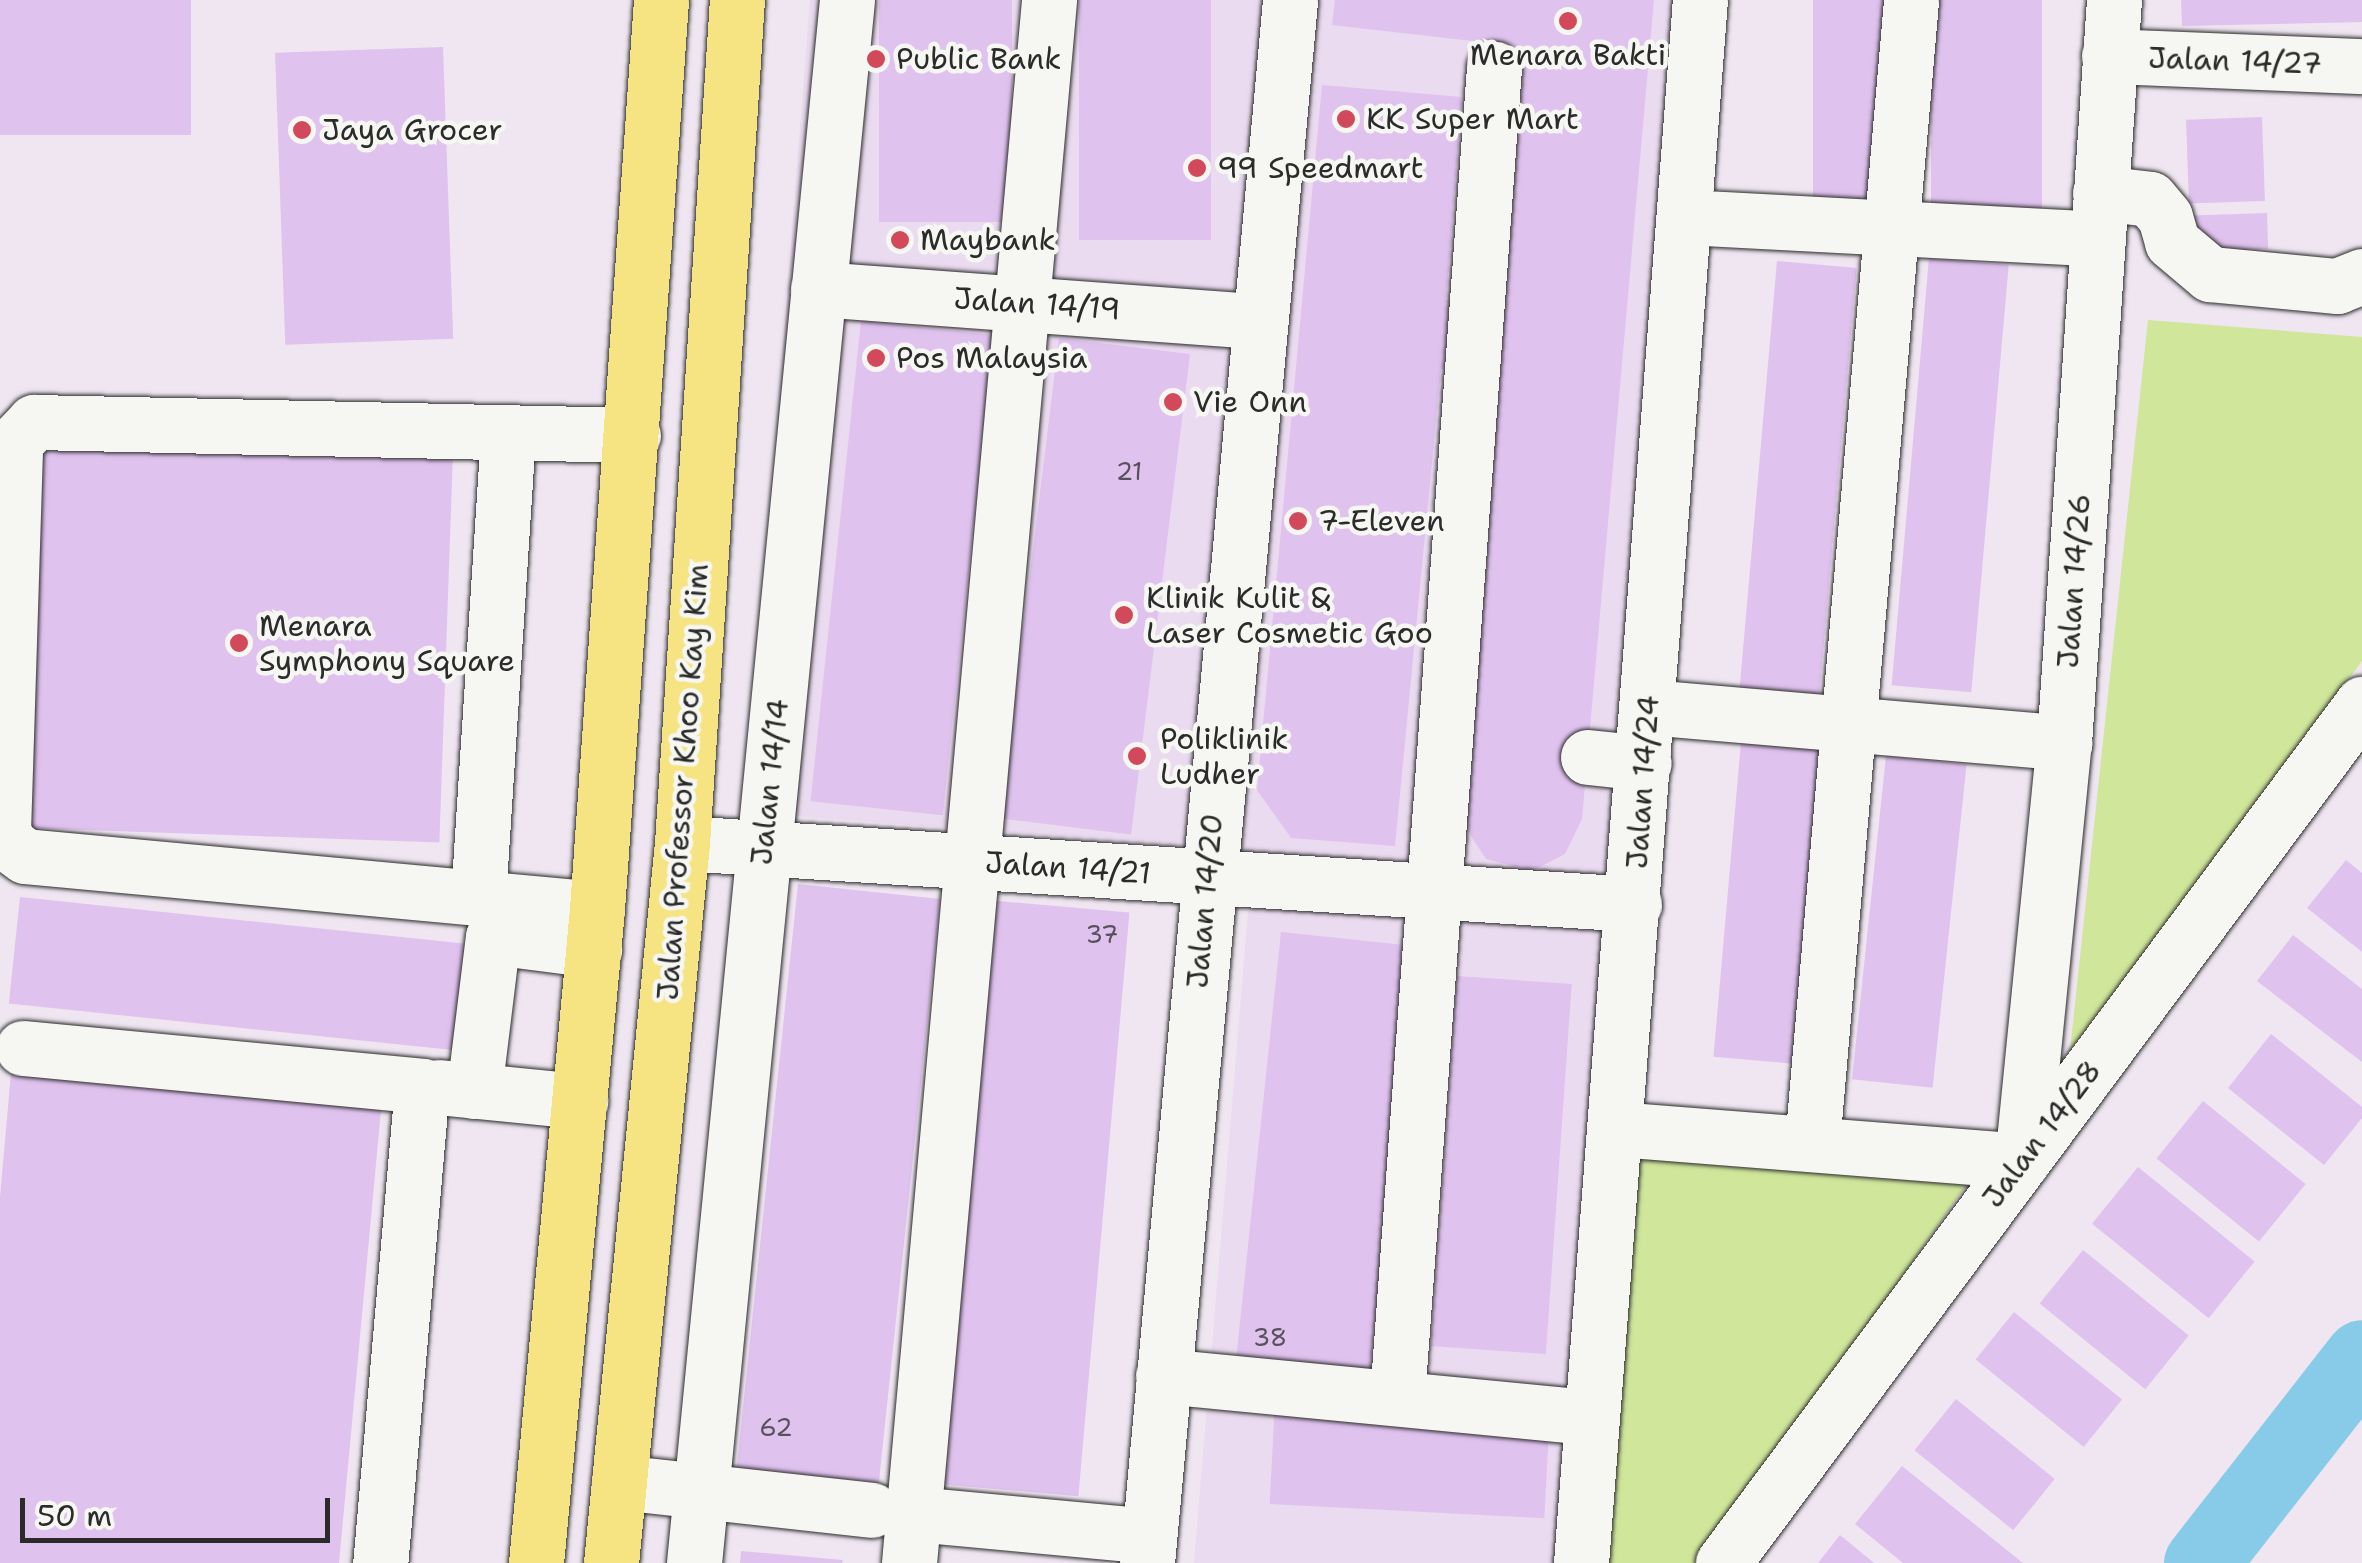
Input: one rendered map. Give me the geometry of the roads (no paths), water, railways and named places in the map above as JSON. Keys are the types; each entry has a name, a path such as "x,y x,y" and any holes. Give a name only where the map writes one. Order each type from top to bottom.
{"main road":[{"path":"536,1563 595,930 661,0"},
{"name":"Jalan Professor Khoo Kay Kim","path":"611,1563 682,843 737,0"}],"street":[{"name":"Jalan 14/14","path":"694,1563 847,0"},
{"path":"898,1529 975,862 1049,0"},
{"name":"Jalan 14/20","path":"1148,1550 1256,321 1290,0"},
{"name":"Jalan 14/24","path":"1581,1563 1700,0"},
{"path":"1812,1144 1912,0"},
{"name":"Jalan 14/26","path":"2022,1161 2064,744 2114,0"},
{"name":"Jalan 14/27","path":"2109,56 2362,66"},
{"path":"1397,1398 1460,876 1494,69"},
{"path":"1684,217 1889,232 2098,216 2150,199 2165,217 2172,242 2210,274 2337,286 2362,276"},
{"name":"Jalan 14/19","path":"818,289 1256,321"},
{"path":"595,930 478,898 25,856 10,846 3,832 14,442 34,422 632,435"},
{"path":"478,898 508,432"},
{"name":"Jalan 14/28","path":"1723,1563 2362,704"},
{"path":"1648,706 1851,720 2064,744"},
{"path":"1588,757 1644,763"},
{"name":"Jalan 14/21","path":"682,843 1208,877 1460,876 1634,904"},
{"path":"380,1563 448,1088 493,937 595,930"},
{"path":"23,1048 580,1101"},
{"path":"1617,1129 2022,1161"},
{"path":"1163,1376 1590,1416"},
{"path":"619,1482 898,1529 1148,1550"}],"waterway":[{"path":"2201,1563 2362,1357"}],"place":[{"name":"Menara Bakti","path":"1568,21"},
{"name":"Public Bank","path":"876,59"},
{"name":"KK Super Mart","path":"1346,119"},
{"name":"Jaya Grocer","path":"302,130"},
{"name":"99 Speedmart","path":"1197,168"},
{"name":"Maybank","path":"900,240"},
{"name":"Pos Malaysia","path":"876,358"},
{"name":"Vie Onn","path":"1173,402"},
{"name":"7-Eleven","path":"1298,521"},
{"name":"Klinik Kulit & Laser Cosmetic Goo","path":"1124,615"},
{"name":"Menara Symphony Square","path":"239,643"},
{"name":"Poliklinik Ludher","path":"1137,756"}]}
